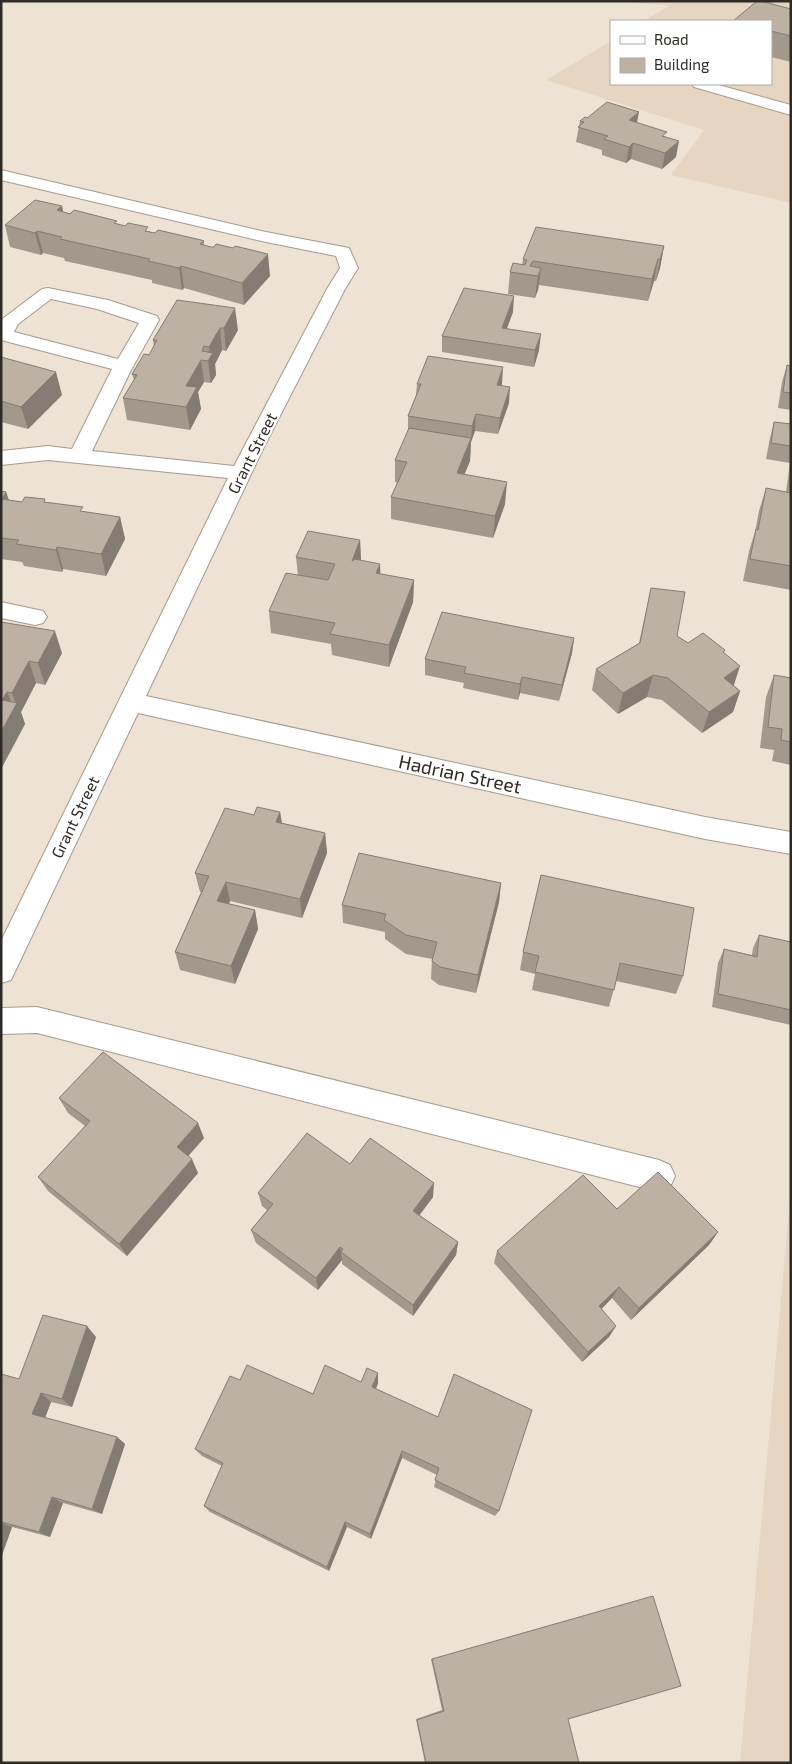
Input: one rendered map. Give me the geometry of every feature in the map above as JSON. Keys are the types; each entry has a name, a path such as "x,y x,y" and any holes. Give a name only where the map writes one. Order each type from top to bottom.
{"street":[{"path":"703,85 791,110"},
{"name":"Grant Street","path":"1,175 266,237 343,252 349,268 336,289 241,473 1,971"},
{"path":"79,456 123,366 150,320 101,304 48,293 10,321 3,335 123,366"},
{"path":"1,458 48,453 241,473"},
{"path":"1,610 35,617"},
{"name":"Hadrian Street","path":"131,702 705,828 752,834 791,843"},
{"path":"1,1021 37,1020 659,1176"}],"shaded area":[{"path":"622,1 791,1 791,203 671,175 704,130 546,80 610,42 610,85 772,85 772,20 646,20 669,6"},
{"path":"791,1187 791,1763 740,1763"}],"building":[{"path":"757,1 791,9 789,13 791,13 791,36 772,31 772,20 734,20"},
{"path":"607,102 639,112 629,120 667,132 662,136 679,141 665,153 633,143 629,147 604,139 608,136 578,127 584,122 580,121 585,117 587,118"},
{"path":"35,200 62,206 57,210 70,214 74,210 117,221 114,223 125,226 128,223 148,227 145,231 155,233 158,230 201,240 204,241 200,244 211,247 214,247 216,244 233,248 235,246 268,254 242,283 181,266 179,268 148,261 150,259 5,225"},
{"path":"536,227 664,246 652,279 533,261 530,266 541,268 538,276 510,272 513,263 525,265 527,260 523,259"},
{"path":"464,288 514,296 502,328 541,334 535,350 442,336"},
{"path":"177,300 235,308 224,328 220,328 209,347 204,346 202,351 213,353 208,361 201,360 186,386 197,387 186,407 123,398 137,375 132,374 144,354 149,355 157,340 153,340"},
{"path":"428,356 503,367 497,385 510,387 500,418 476,414 472,426 408,416 421,384 417,384"},
{"path":"1,357 56,372 21,407 1,401"},
{"path":"787,365 791,366 791,393 783,392"},
{"path":"774,422 791,424 791,446 771,443"},
{"path":"409,428 471,438 457,473 507,482 495,516 391,497 407,462 395,460"},
{"path":"766,488 791,493 791,566 750,559"},
{"path":"1,491 6,492 2,499 22,502 25,497 45,499 44,502 83,507 80,511 120,517 101,554 57,547 56,550 16,544 19,540 1,538"},
{"path":"308,531 360,540 352,561 355,559 380,564 376,573 414,580 389,645 330,634 335,623 269,611 286,573 328,580 335,564 296,557"},
{"path":"651,588 685,592 677,636 688,643 703,633 725,650 723,652 740,666 724,678 740,691 709,712 668,678 653,675 623,693 596,669 640,643"},
{"path":"442,612 574,638 562,685 522,677 520,684 464,673 466,667 425,659"},
{"path":"1,622 55,631 38,663 29,661 12,693 7,692 2,700 17,703 1,732"},
{"path":"774,675 791,678 791,742 781,740 782,729 768,727"},
{"path":"257,807 280,812 276,822 325,833 300,899 226,882 217,901 255,910 231,966 175,952 209,876 195,873 225,808 254,815"},
{"path":"359,853 501,883 478,975 440,967 432,961 437,942 406,935 384,920 386,914 342,905"},
{"path":"541,875 694,908 683,976 620,963 614,990 535,972 539,956 523,952"},
{"path":"759,935 791,942 791,1010 718,994 724,949 757,957"},
{"path":"103,1052 198,1123 177,1147 192,1159 119,1244 38,1177 90,1121 59,1098"},
{"path":"307,1133 350,1164 370,1138 434,1183 413,1211 458,1242 413,1305 341,1252 343,1249 340,1247 316,1278 251,1230 273,1204 258,1193"},
{"path":"658,1172 718,1232 639,1308 619,1287 599,1306 616,1326 588,1352 497,1251 583,1175 617,1209"},
{"path":"43,1315 87,1326 62,1399 41,1393 32,1414 117,1437 92,1509 52,1497 39,1532 1,1522 1,1374 19,1379"},
{"path":"247,1365 313,1394 325,1365 361,1382 367,1368 378,1373 372,1387 438,1417 454,1374 532,1410 499,1511 435,1480 439,1468 402,1451 370,1534 345,1522 327,1567 204,1506 223,1463 195,1449 230,1376 240,1380"},
{"path":"653,1596 681,1686 568,1719 579,1763 426,1763 417,1720 444,1711 432,1659"}]}
